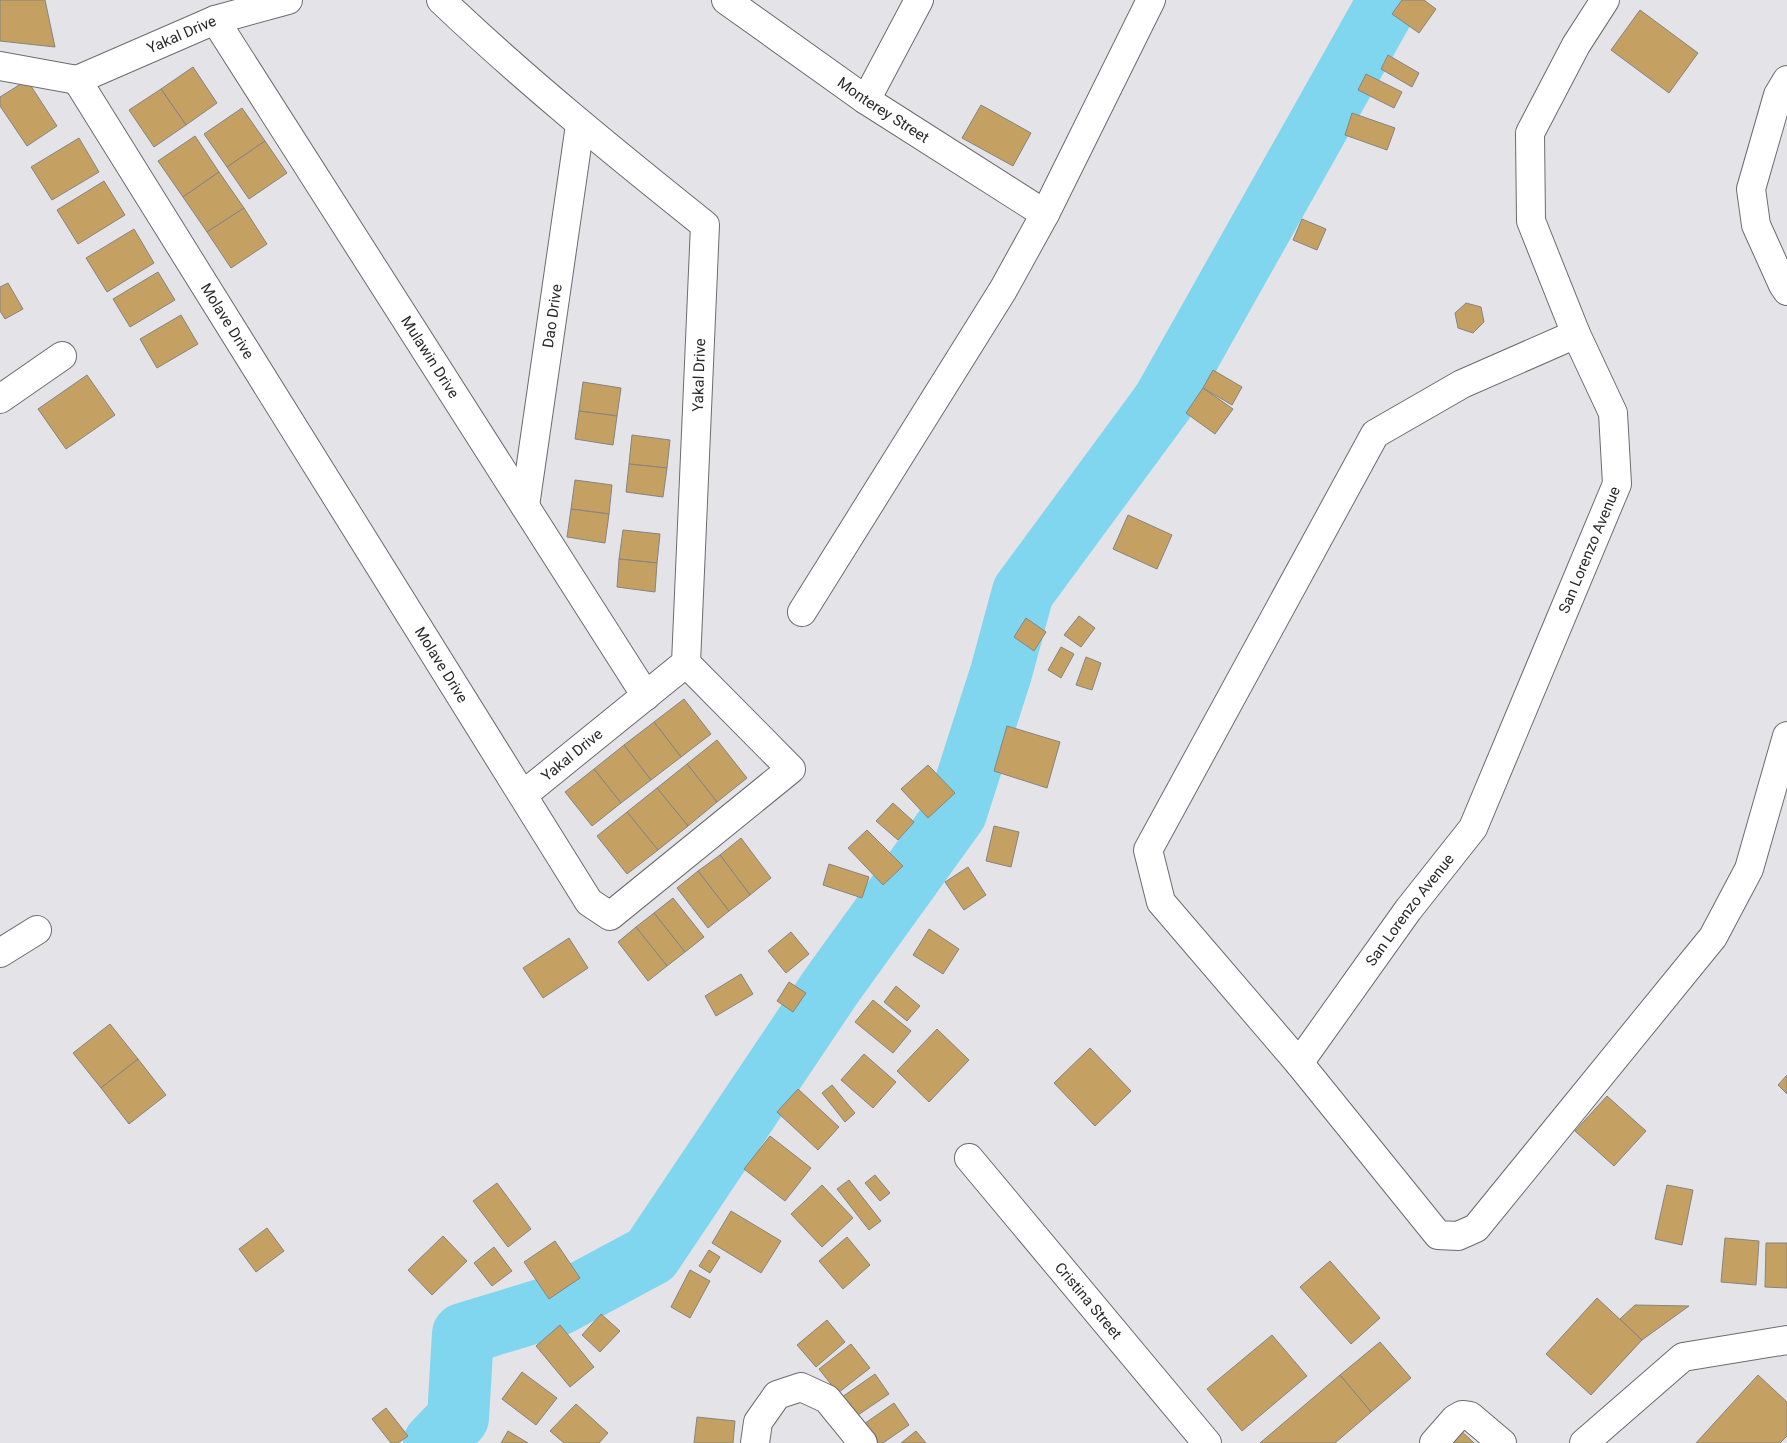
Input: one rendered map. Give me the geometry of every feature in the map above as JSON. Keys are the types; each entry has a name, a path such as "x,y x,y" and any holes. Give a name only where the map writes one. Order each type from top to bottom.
{"street":[{"name":"Yakal Drive","path":"77,80 215,20 288,0"},
{"name":"Yakal Drive","path":"441,0 496,52 580,124 705,225 686,663 524,795"},
{"name":"Monterey Street","path":"726,0 866,100 1045,214"},
{"path":"866,100 919,0"},
{"path":"802,612 1003,290 1045,214 1151,0"},
{"name":"San Lorenzo Avenue","path":"1299,1063 1408,910 1473,828 1617,484 1614,413 1576,334 1531,221 1530,133 1576,45 1605,0"},
{"name":"Mulawin Drive","path":"215,20 646,696"},
{"path":"0,66 77,80"},
{"name":"Molave Drive","path":"77,80 589,902 610,916 791,769 686,663"},
{"path":"1787,80 1778,95 1751,189 1756,225 1787,290"},
{"name":"Dao Drive","path":"525,506 580,124"},
{"path":"1576,334 1462,384 1375,434 1148,850 1161,902 1299,1063 1438,1235 1458,1236 1476,1228 1713,937 1749,869 1787,736"},
{"path":"0,399 62,356"},
{"path":"0,953 37,930"},
{"name":"Cristina Street","path":"969,1158 1207,1443"},
{"path":"1584,1443 1683,1356 1787,1340"},
{"path":"755,1443 758,1422 777,1396 800,1387 827,1400 863,1443"},
{"path":"1434,1443 1455,1419 1462,1416 1470,1416 1502,1443"}],"building":[{"path":"0,0 45,0 55,47 0,41"},
{"path":"1402,0 1424,0 1436,9 1419,33 1392,14"},
{"path":"1640,10 1698,53 1669,93 1611,50"},
{"path":"1388,55 1419,73 1412,87 1381,69"},
{"path":"193,67 217,103 186,125 161,89"},
{"path":"1366,74 1402,92 1394,108 1358,90"},
{"path":"27,80 57,126 27,146 0,106 0,97"},
{"path":"161,89 186,125 154,147 129,110"},
{"path":"981,105 1031,133 1013,166 962,138"},
{"path":"242,108 265,141 227,167 204,134"},
{"path":"1352,113 1395,128 1387,150 1345,135"},
{"path":"195,136 219,172 183,197 158,161"},
{"path":"79,138 99,172 52,200 31,167"},
{"path":"265,141 287,173 249,199 227,167"},
{"path":"219,172 244,208 207,232 183,197"},
{"path":"104,181 125,215 78,244 57,210"},
{"path":"244,208 267,244 231,268 207,232"},
{"path":"1302,219 1326,229 1317,250 1293,240"},
{"path":"134,229 154,263 107,292 86,258"},
{"path":"158,272 175,300 130,327 113,299"},
{"path":"8,283 23,309 5,319 0,311 0,287"},
{"path":"1466,303 1481,307 1484,322 1473,333 1458,328 1455,313"},
{"path":"181,315 198,344 157,368 140,339"},
{"path":"1213,370 1242,387 1232,405 1203,388"},
{"path":"87,375 115,415 66,449 38,409"},
{"path":"583,382 621,388 617,416 579,411"},
{"path":"1203,388 1233,409 1215,434 1186,413"},
{"path":"579,411 617,416 613,445 575,439"},
{"path":"632,435 670,440 667,468 629,464"},
{"path":"629,464 667,468 663,497 626,492"},
{"path":"575,480 612,485 609,514 571,509"},
{"path":"571,509 609,514 605,543 567,537"},
{"path":"1128,515 1172,535 1157,569 1113,549"},
{"path":"623,530 660,534 657,563 619,559"},
{"path":"619,559 657,563 655,592 617,587"},
{"path":"1079,616 1095,628 1081,647 1064,635"},
{"path":"1026,618 1046,632 1034,651 1014,637"},
{"path":"1061,647 1074,654 1061,678 1048,670"},
{"path":"1086,657 1101,663 1092,690 1076,685"},
{"path":"684,699 711,734 681,757 654,722"},
{"path":"654,722 681,757 651,780 624,745"},
{"path":"1007,726 1060,742 1047,788 994,771"},
{"path":"717,740 747,778 717,802 687,764"},
{"path":"624,745 651,780 621,803 594,769"},
{"path":"687,764 717,802 688,826 657,788"},
{"path":"928,765 955,793 928,818 901,789"},
{"path":"594,769 621,803 592,826 565,792"},
{"path":"657,788 688,826 658,850 627,812"},
{"path":"893,803 914,822 898,840 876,821"},
{"path":"627,812 658,850 627,874 597,836"},
{"path":"994,826 1019,832 1011,867 986,861"},
{"path":"867,830 903,866 883,885 848,848"},
{"path":"741,838 771,878 750,895 720,855"},
{"path":"720,855 750,895 729,911 698,871"},
{"path":"829,864 869,877 862,898 823,885"},
{"path":"968,867 986,895 964,910 945,882"},
{"path":"698,871 729,911 708,928 677,888"},
{"path":"673,898 704,937 685,952 654,913"},
{"path":"654,913 685,952 667,966 636,927"},
{"path":"636,927 667,966 648,981 618,942"},
{"path":"929,929 959,949 943,974 913,955"},
{"path":"791,932 809,954 786,973 768,951"},
{"path":"569,938 588,968 543,998 523,968"},
{"path":"741,974 753,994 716,1016 705,996"},
{"path":"789,982 806,993 793,1012 777,1001"},
{"path":"896,986 920,1006 907,1021 884,1002"},
{"path":"873,1000 911,1031 893,1053 855,1022"},
{"path":"110,1024 138,1059 101,1088 73,1053"},
{"path":"937,1029 969,1060 929,1102 897,1071"},
{"path":"1090,1048 1131,1091 1095,1126 1054,1083"},
{"path":"864,1054 896,1082 873,1108 841,1080"},
{"path":"138,1059 166,1095 129,1124 101,1088"},
{"path":"1787,1075 1787,1094 1778,1085"},
{"path":"832,1085 855,1113 845,1122 822,1093"},
{"path":"798,1089 839,1127 818,1150 777,1112"},
{"path":"1607,1096 1646,1131 1614,1166 1575,1131"},
{"path":"770,1136 811,1168 785,1201 744,1169"},
{"path":"875,1175 890,1193 880,1201 865,1183"},
{"path":"849,1180 881,1221 869,1230 837,1189"},
{"path":"497,1183 531,1229 508,1247 473,1201"},
{"path":"822,1185 853,1218 822,1247 791,1214"},
{"path":"1667,1185 1693,1190 1682,1245 1655,1239"},
{"path":"731,1211 781,1241 761,1273 712,1243"},
{"path":"267,1228 284,1251 256,1272 239,1249"},
{"path":"443,1236 467,1261 432,1295 408,1270"},
{"path":"847,1237 870,1265 843,1289 819,1261"},
{"path":"1725,1238 1759,1241 1756,1285 1721,1282"},
{"path":"555,1241 580,1278 549,1299 524,1262"},
{"path":"1766,1243 1787,1243 1787,1288 1765,1287"},
{"path":"494,1247 512,1271 492,1286 474,1263"},
{"path":"709,1250 720,1257 710,1273 699,1266"},
{"path":"1330,1261 1380,1318 1351,1344 1300,1287"},
{"path":"690,1270 710,1281 690,1318 671,1307"},
{"path":"1597,1298 1642,1340 1591,1395 1546,1354"},
{"path":"1635,1305 1689,1306 1642,1340 1620,1319"},
{"path":"601,1314 620,1331 600,1352 582,1335"},
{"path":"827,1320 845,1342 816,1367 797,1345"},
{"path":"560,1325 594,1367 570,1387 536,1346"},
{"path":"1272,1335 1307,1376 1242,1431 1207,1389"},
{"path":"1380,1342 1411,1378 1371,1412 1340,1375"},
{"path":"851,1344 870,1368 838,1393 819,1369"},
{"path":"522,1372 557,1398 536,1425 502,1399"},
{"path":"875,1374 889,1394 855,1417 842,1397"},
{"path":"1340,1375 1371,1412 1335,1443 1260,1443"},
{"path":"1758,1375 1787,1402 1787,1436 1780,1443 1696,1443"},
{"path":"894,1403 909,1425 883,1443 878,1443 864,1424"},
{"path":"576,1404 608,1433 599,1443 564,1443 550,1431"},
{"path":"386,1408 408,1436 398,1443 391,1443 372,1419"},
{"path":"697,1417 735,1421 733,1443 694,1443"},
{"path":"1455,1425 1474,1443 1438,1443"},
{"path":"508,1431 528,1443 501,1443"},
{"path":"916,1431 926,1443 901,1443"}],"waterway":[{"path":"434,1443 458,1418 463,1334 558,1305 651,1255 830,988 956,813 1001,673 1023,592 1163,402 1389,0"}]}
